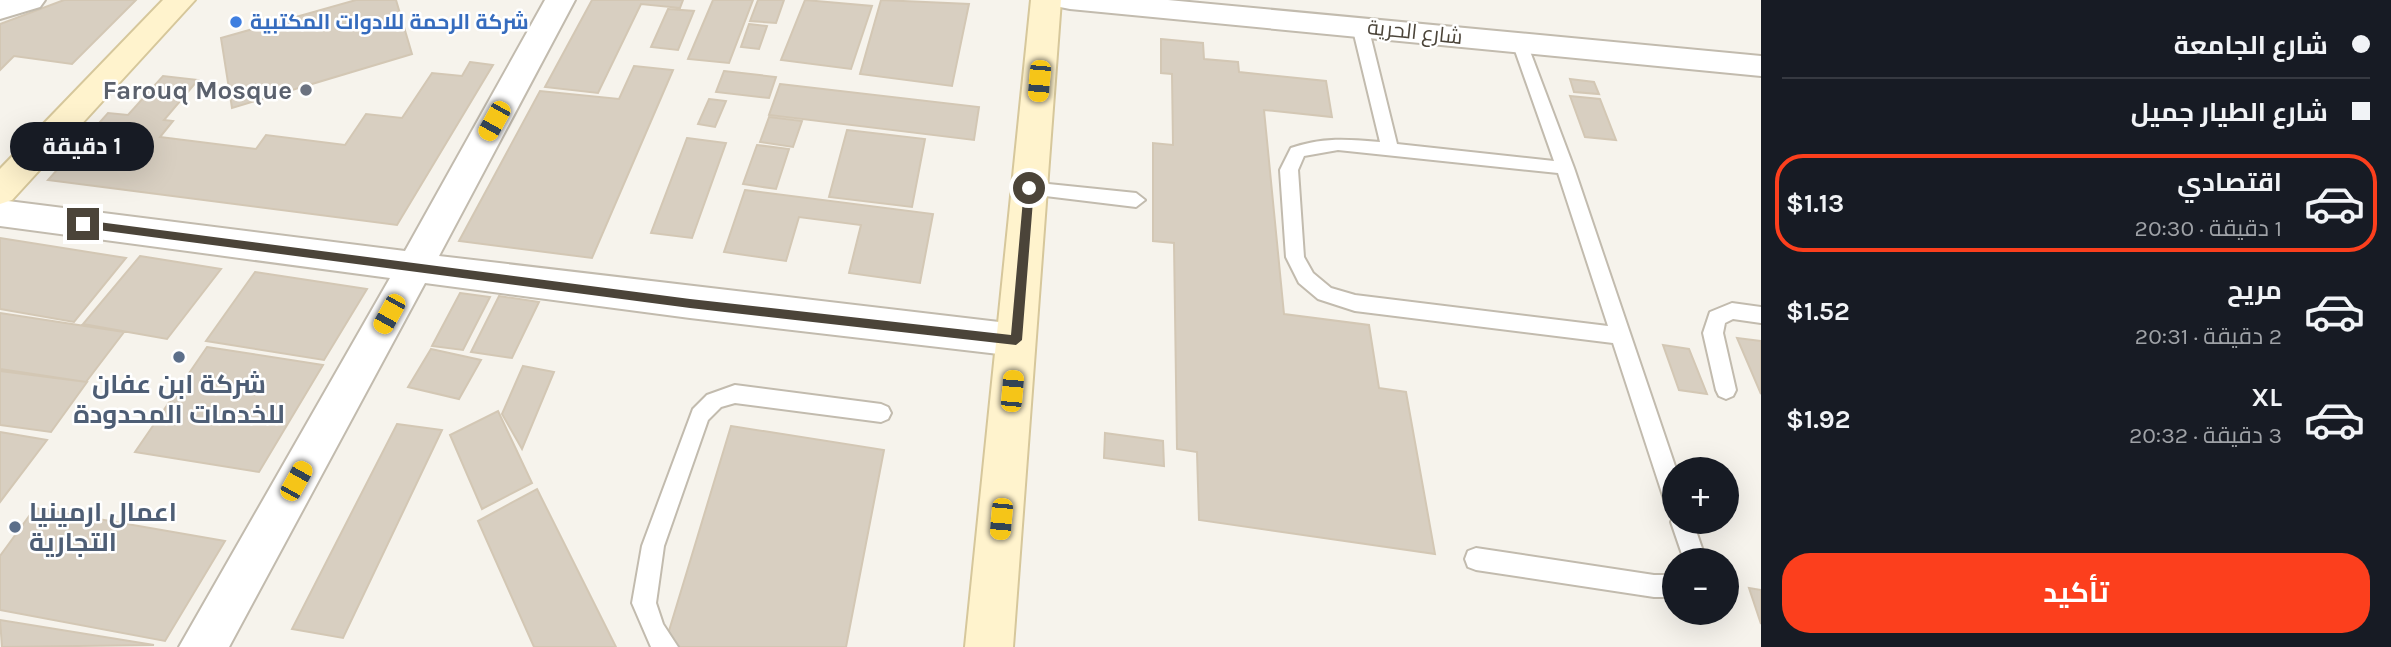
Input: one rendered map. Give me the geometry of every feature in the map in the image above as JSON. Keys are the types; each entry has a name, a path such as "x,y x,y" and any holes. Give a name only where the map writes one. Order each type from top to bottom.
{"main road":[{"path":"0,191 180,0"},
{"path":"989,647 1046,0"}],"street":[{"path":"0,10 30,0"},
{"path":"202,647 415,267 560,0"},
{"name":"شارع الحرية","path":"1070,0 1761,66"},
{"path":"0,213 690,303 1016,340"}],"lane":[{"path":"1360,26 1390,148"},
{"path":"1520,42 1662,460"},
{"path":"1565,168 1390,148 1338,144 1314,146 1297,152 1289,170 1295,257 1306,278 1325,294 1355,303 1621,336"},
{"path":"1029,188 1136,200"},
{"path":"1726,390 1713,333 1717,318 1732,311 1761,316"},
{"path":"666,647 654,631 644,603 653,546 700,415 714,401 735,394 881,413"},
{"path":"1475,559 1662,586"}],"building":[{"path":"64,0 136,0 72,64 14,56 0,70 0,24"},
{"path":"356,0 396,0 412,54 232,108 221,38"},
{"path":"592,0 683,0 680,8 641,4 598,93 545,87"},
{"path":"713,0 753,0 729,63 688,59"},
{"path":"758,0 784,0 776,23 750,21"},
{"path":"805,0 872,6 851,69 781,60"},
{"path":"881,0 969,4 952,86 860,74"},
{"path":"668,9 694,11 678,50 651,47"},
{"path":"749,24 767,26 759,49 741,47"},
{"path":"1161,39 1203,43 1204,59 1238,62 1239,72 1326,81 1332,117 1264,110 1284,314 1369,325 1379,388 1406,392 1435,554 1199,520 1197,452 1177,449 1174,243 1153,241 1153,143 1173,145 1172,74 1161,73"},
{"path":"470,62 493,65 397,225 48,180 108,113 128,115 163,76 198,80 164,120 173,121 160,137 256,149 266,135 345,145 366,114 402,118 432,73 462,76"},
{"path":"634,66 673,70 592,258 459,241 540,91 619,99"},
{"path":"724,71 776,77 769,98 716,92"},
{"path":"1570,79 1594,82 1599,94 1574,92"},
{"path":"780,84 979,107 974,140 769,115"},
{"path":"1570,96 1600,99 1616,140 1585,137"},
{"path":"709,99 726,101 715,127 698,124"},
{"path":"769,117 802,121 793,147 760,142"},
{"path":"847,130 925,139 912,207 829,197"},
{"path":"687,138 726,143 692,238 651,233"},
{"path":"757,145 789,149 776,189 743,184"},
{"path":"745,190 933,214 920,283 849,273 861,225 799,217 786,261 724,252"},
{"path":"0,238 126,258 74,322 0,309"},
{"path":"140,256 221,269 167,339 83,324"},
{"path":"255,272 367,289 324,360 206,341"},
{"path":"460,293 490,297 463,350 432,346"},
{"path":"499,296 539,302 512,358 471,352"},
{"path":"0,313 124,332 86,382 0,369"},
{"path":"1737,338 1761,341 1761,394"},
{"path":"1663,345 1689,349 1707,394 1679,390"},
{"path":"207,347 323,365 259,472 135,452"},
{"path":"431,349 481,360 459,399 408,387"},
{"path":"523,366 554,372 522,449 502,414"},
{"path":"0,371 87,382 51,432 0,425"},
{"path":"498,411 532,483 482,509 450,435"},
{"path":"397,424 442,430 343,638 292,629"},
{"path":"731,426 884,450 846,647 681,647 665,644"},
{"path":"0,432 47,440 0,502"},
{"path":"1105,433 1163,441 1164,466 1104,458"},
{"path":"537,489 616,647 534,647 478,521"},
{"path":"35,508 225,541 165,641 0,610 0,556"},
{"path":"1749,588 1761,590 1761,624"},
{"path":"0,620 154,645 2,647"}],"place":[{"name":"شركة الرحمة للادوات المكتبية","path":"236,22"},
{"name":"Farouq Mosque","path":"306,90"},
{"name":"شركة ابن عفان للخدمات المحدودة","path":"179,357"},
{"name":"اعمال ارمينيا التجارية","path":"15,527"}],"route":[{"path":"83,224 690,303 1016,340 1029,188"}]}
